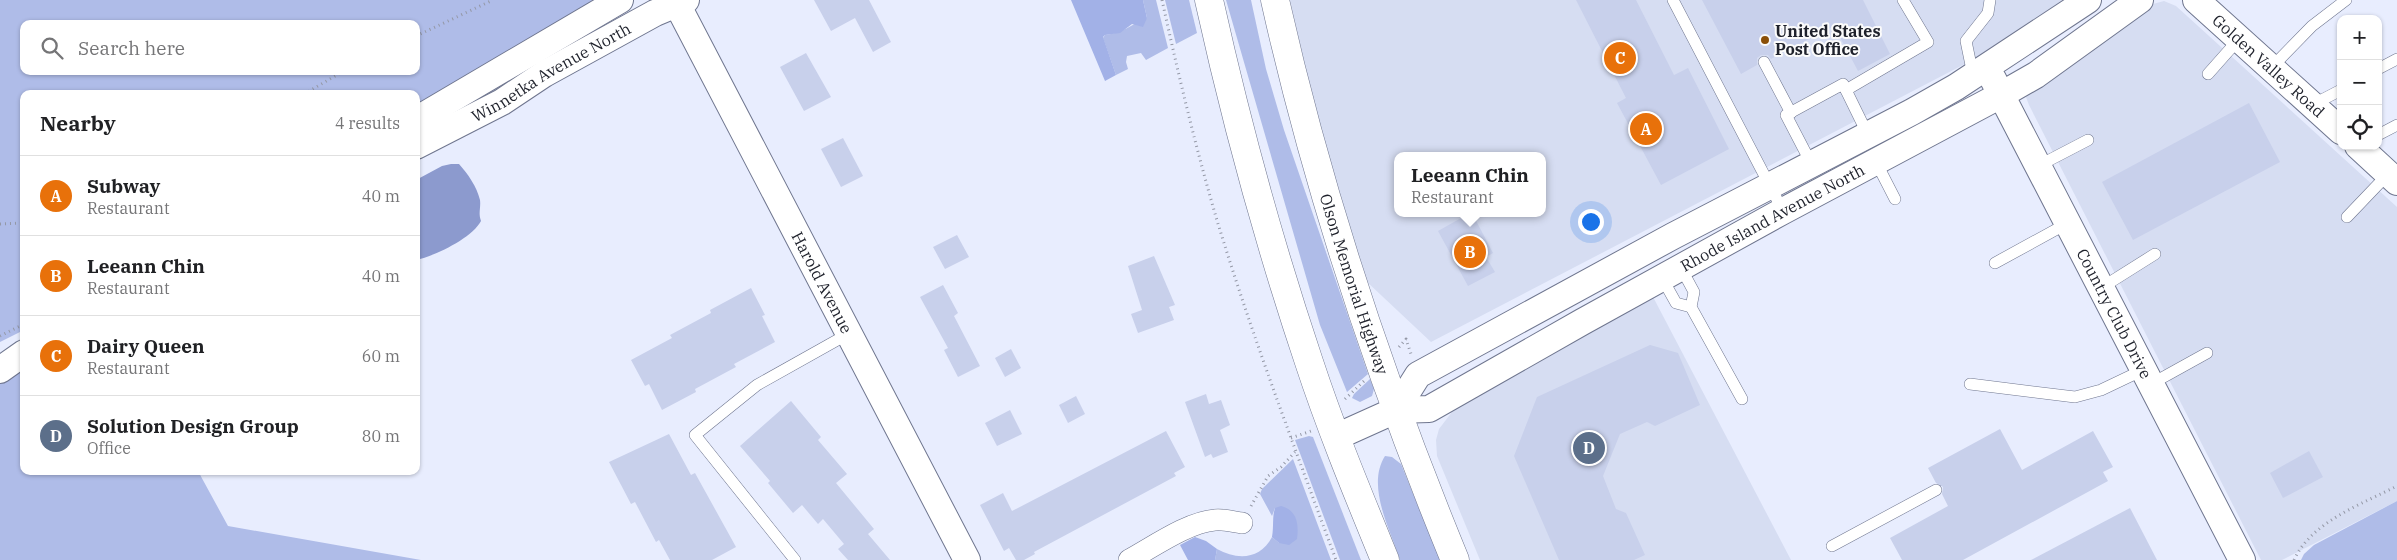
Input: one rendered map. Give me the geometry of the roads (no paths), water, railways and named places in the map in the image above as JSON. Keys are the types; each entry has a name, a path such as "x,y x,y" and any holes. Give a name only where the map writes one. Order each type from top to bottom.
{"highway":[{"path":"1208,0 1256,192 1306,352 1336,437 1384,560"},
{"name":"Olson Memorial Highway","path":"1275,0 1290,69 1318,172 1365,322 1396,410 1455,560"}],"street":[{"name":"Winnetka Avenue North","path":"420,118 620,0"},
{"name":"Rhode Island Avenue North","path":"1396,410 1418,375 1655,245 1868,135 1980,71 2088,0"},
{"name":"Rhode Island Avenue North","path":"1336,437 1396,410 1429,410 1582,322 1783,211 2001,95 2036,74 2140,0"},
{"name":"Golden Valley Road","path":"2196,0 2337,127"},
{"name":"Winnetka Avenue North","path":"420,144 502,102 544,74 679,1"},
{"name":"Harold Avenue","path":"679,1 848,334 967,560"},
{"name":"Country Club Drive","path":"1980,71 2001,95 2242,560"},
{"path":"2363,150 2394,175"},
{"path":"0,352 20,344"},
{"path":"0,370 20,356"},
{"path":"1129,560 1193,525 1205,521 1217,519 1242,523"}],"lane":[{"path":"1673,0 1783,211"},
{"path":"1846,90 1928,42 1903,0"},
{"path":"2272,68 2312,26 2346,0"},
{"path":"1980,71 1966,42 1988,13 1989,1"},
{"path":"2208,74 2239,39"},
{"path":"2382,67 2397,59"},
{"path":"1764,62 1791,113"},
{"path":"1812,164 1786,115 1843,84 1868,135"},
{"path":"2312,105 2337,92"},
{"path":"2382,133 2397,125"},
{"path":"2038,166 2088,140"},
{"path":"1876,162 1896,199"},
{"path":"2347,217 2394,175"},
{"path":"1995,264 2068,223"},
{"path":"1655,245 1671,273 1676,303 1692,307"},
{"path":"2101,288 2155,254"},
{"path":"1671,273 1694,292 1692,307 1742,399"},
{"path":"795,560 695,435 757,385 848,334"},
{"path":"1970,384 2075,397 2147,377 2207,353"},
{"path":"1832,546 1936,490"}],"place":[{"name":"United States Post Office","path":"1765,40"},
{"name":"Dairy Queen","path":"1620,58"},
{"name":"Subway","path":"1646,129"},
{"name":"Leeann Chin","path":"1470,252"},
{"name":"Solution Design Group","path":"1589,448"}]}
